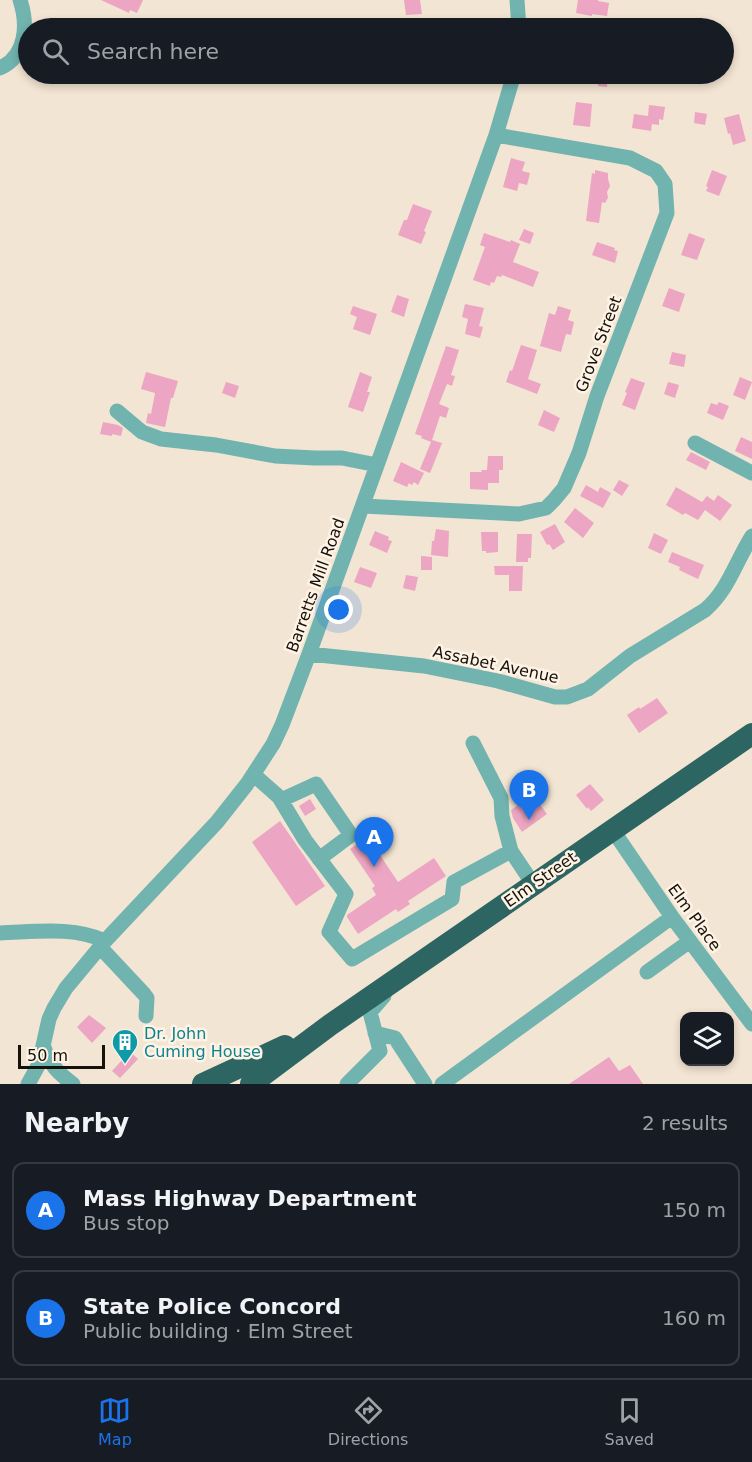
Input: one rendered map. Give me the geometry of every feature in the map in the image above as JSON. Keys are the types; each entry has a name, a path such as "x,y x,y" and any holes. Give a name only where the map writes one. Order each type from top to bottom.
{"highway":[{"name":"Elm Street","path":"251,1084 330,1025 752,734"},
{"name":"Elm Street","path":"203,1084 330,1025"}],"street":[{"path":"20,0 24,18"},
{"path":"517,0 518,18"},
{"path":"0,68 12,62 18,52"},
{"name":"Barretts Mill Road","path":"28,1084 39,1064 49,1019 59,998 76,974 217,822 254,775 273,744 309,654 363,506 496,135 511,84"},
{"name":"Grove Street","path":"363,506 519,514 546,508 555,500 564,488 579,453 597,396 667,213 665,184 656,171 630,158 496,135"},
{"path":"117,411 142,432 161,439 216,445 275,456 342,458 377,465"},
{"path":"695,443 752,473"},
{"name":"Assabet Avenue","path":"309,654 424,666 498,681 555,698 567,697 588,689 630,656 716,601 752,536"},
{"path":"473,743 501,798 502,816 511,851 533,884"},
{"path":"254,775 281,800 305,840 346,894 329,932 352,959 452,899 454,882 511,851"},
{"path":"281,800 316,784 351,835 320,859"},
{"name":"Elm Place","path":"612,829 672,917 752,1024"},
{"path":"442,1084 672,917"},
{"path":"0,933 71,932 94,936 147,998 146,1016"},
{"path":"647,972 690,941"},
{"path":"347,1084 380,1051 370,1012 407,972"},
{"path":"375,1033 395,1038 425,1084"},
{"path":"44,1047 51,1065 73,1084"}],"building":[{"path":"101,0 143,0 137,13 130,10 129,13"},
{"path":"404,0 420,0 422,14 406,15"},
{"path":"578,0 598,0 609,3 607,16 576,13"},
{"path":"598,84 607,84 607,87 598,86"},
{"path":"576,102 592,104 590,127 573,125"},
{"path":"649,105 665,107 663,120 659,119 659,125 652,124 651,131 632,128 634,114 648,116"},
{"path":"695,112 707,114 705,125 694,123"},
{"path":"739,114 746,141 733,145 724,118"},
{"path":"511,158 525,162 522,171 530,173 527,185 519,183 517,191 503,187"},
{"path":"595,170 608,173 610,186 607,192 608,198 605,203 602,202 599,223 586,221 592,173 595,174"},
{"path":"712,170 727,176 719,196 706,191"},
{"path":"413,204 432,211 421,244 398,235"},
{"path":"524,229 534,233 530,244 519,240"},
{"path":"484,233 520,244 513,262 539,272 533,287 502,275 497,276 490,286 473,280 485,247 480,245"},
{"path":"689,233 705,239 697,260 681,255"},
{"path":"597,242 618,251 615,263 592,255"},
{"path":"669,288 685,294 679,312 662,306"},
{"path":"397,295 409,299 404,317 391,312"},
{"path":"465,304 484,308 479,326 483,327 480,338 465,334 468,319 462,317"},
{"path":"353,306 377,314 370,335 353,329 357,317 350,314"},
{"path":"558,306 571,310 568,320 574,322 571,335 566,334 561,352 540,346 549,313 555,315"},
{"path":"521,345 537,350 528,379 541,384 537,394 506,382"},
{"path":"446,346 459,350 451,375 455,376 452,386 447,384 439,404 449,408 446,418 440,416 432,440 442,443 430,473 420,469 431,442 415,434"},
{"path":"672,352 686,355 684,367 669,364"},
{"path":"146,372 178,381 173,398 171,398 165,427 146,423 148,413 151,414 155,393 141,389"},
{"path":"360,372 372,377 363,412 348,407"},
{"path":"740,377 752,382 745,400 733,395"},
{"path":"631,378 645,383 635,410 622,405"},
{"path":"226,382 239,386 235,398 222,393"},
{"path":"668,382 679,385 675,398 664,394"},
{"path":"719,402 729,406 723,420 707,413 711,403 717,405"},
{"path":"544,410 560,418 554,432 538,425"},
{"path":"103,422 123,428 121,436 100,434"},
{"path":"741,437 752,442 752,459 735,451"},
{"path":"691,452 710,462 706,470 686,460"},
{"path":"488,456 503,456 503,470 499,470 499,483 488,483 488,490 470,489 470,472 487,470"},
{"path":"401,462 424,473 418,485 414,482 412,485 409,483 407,487 393,481"},
{"path":"619,480 629,485 622,496 613,490"},
{"path":"586,485 598,492 600,487 611,493 603,508 580,496"},
{"path":"676,487 702,502 707,496 714,501 718,495 732,505 720,521 705,510 698,520 685,513 683,515 666,505"},
{"path":"575,508 594,523 583,538 564,522"},
{"path":"555,524 565,542 553,550 549,544 547,545 540,532"},
{"path":"436,529 449,531 448,557 431,555"},
{"path":"375,531 389,537 388,540 392,541 387,553 369,545"},
{"path":"481,532 498,532 498,552 482,551"},
{"path":"654,533 668,540 661,554 648,548"},
{"path":"517,534 532,534 531,558 528,558 528,562 516,562"},
{"path":"672,552 704,565 698,579 668,562"},
{"path":"421,556 432,557 432,570 421,570"},
{"path":"494,566 523,566 522,591 509,591 509,575 495,575"},
{"path":"360,567 377,573 371,588 354,582"},
{"path":"406,575 418,577 415,591 403,588"},
{"path":"657,698 668,713 639,733 627,715"},
{"path":"590,784 604,800 591,811 576,795"},
{"path":"533,795 547,814 522,832 511,810"},
{"path":"310,799 316,809 305,816 299,806"},
{"path":"280,821 325,886 296,906 252,842"},
{"path":"368,837 398,882 434,858 446,876 408,901 410,904 398,912 396,909 358,934 347,915 376,895 372,888 375,886 350,849"},
{"path":"89,1015 106,1028 92,1043 77,1027"},
{"name":"Dr. John Cuming House","path":"122,1044 138,1059 120,1078 112,1071 123,1059 115,1051"},
{"path":"609,1057 619,1071 630,1065 643,1084 569,1084"}],"place":[{"name":"State Police Concord","path":"529,820"},
{"name":"Mass Highway Department","path":"374,867"},
{"name":"Dr. John Cuming House","path":"125,1065"}]}
